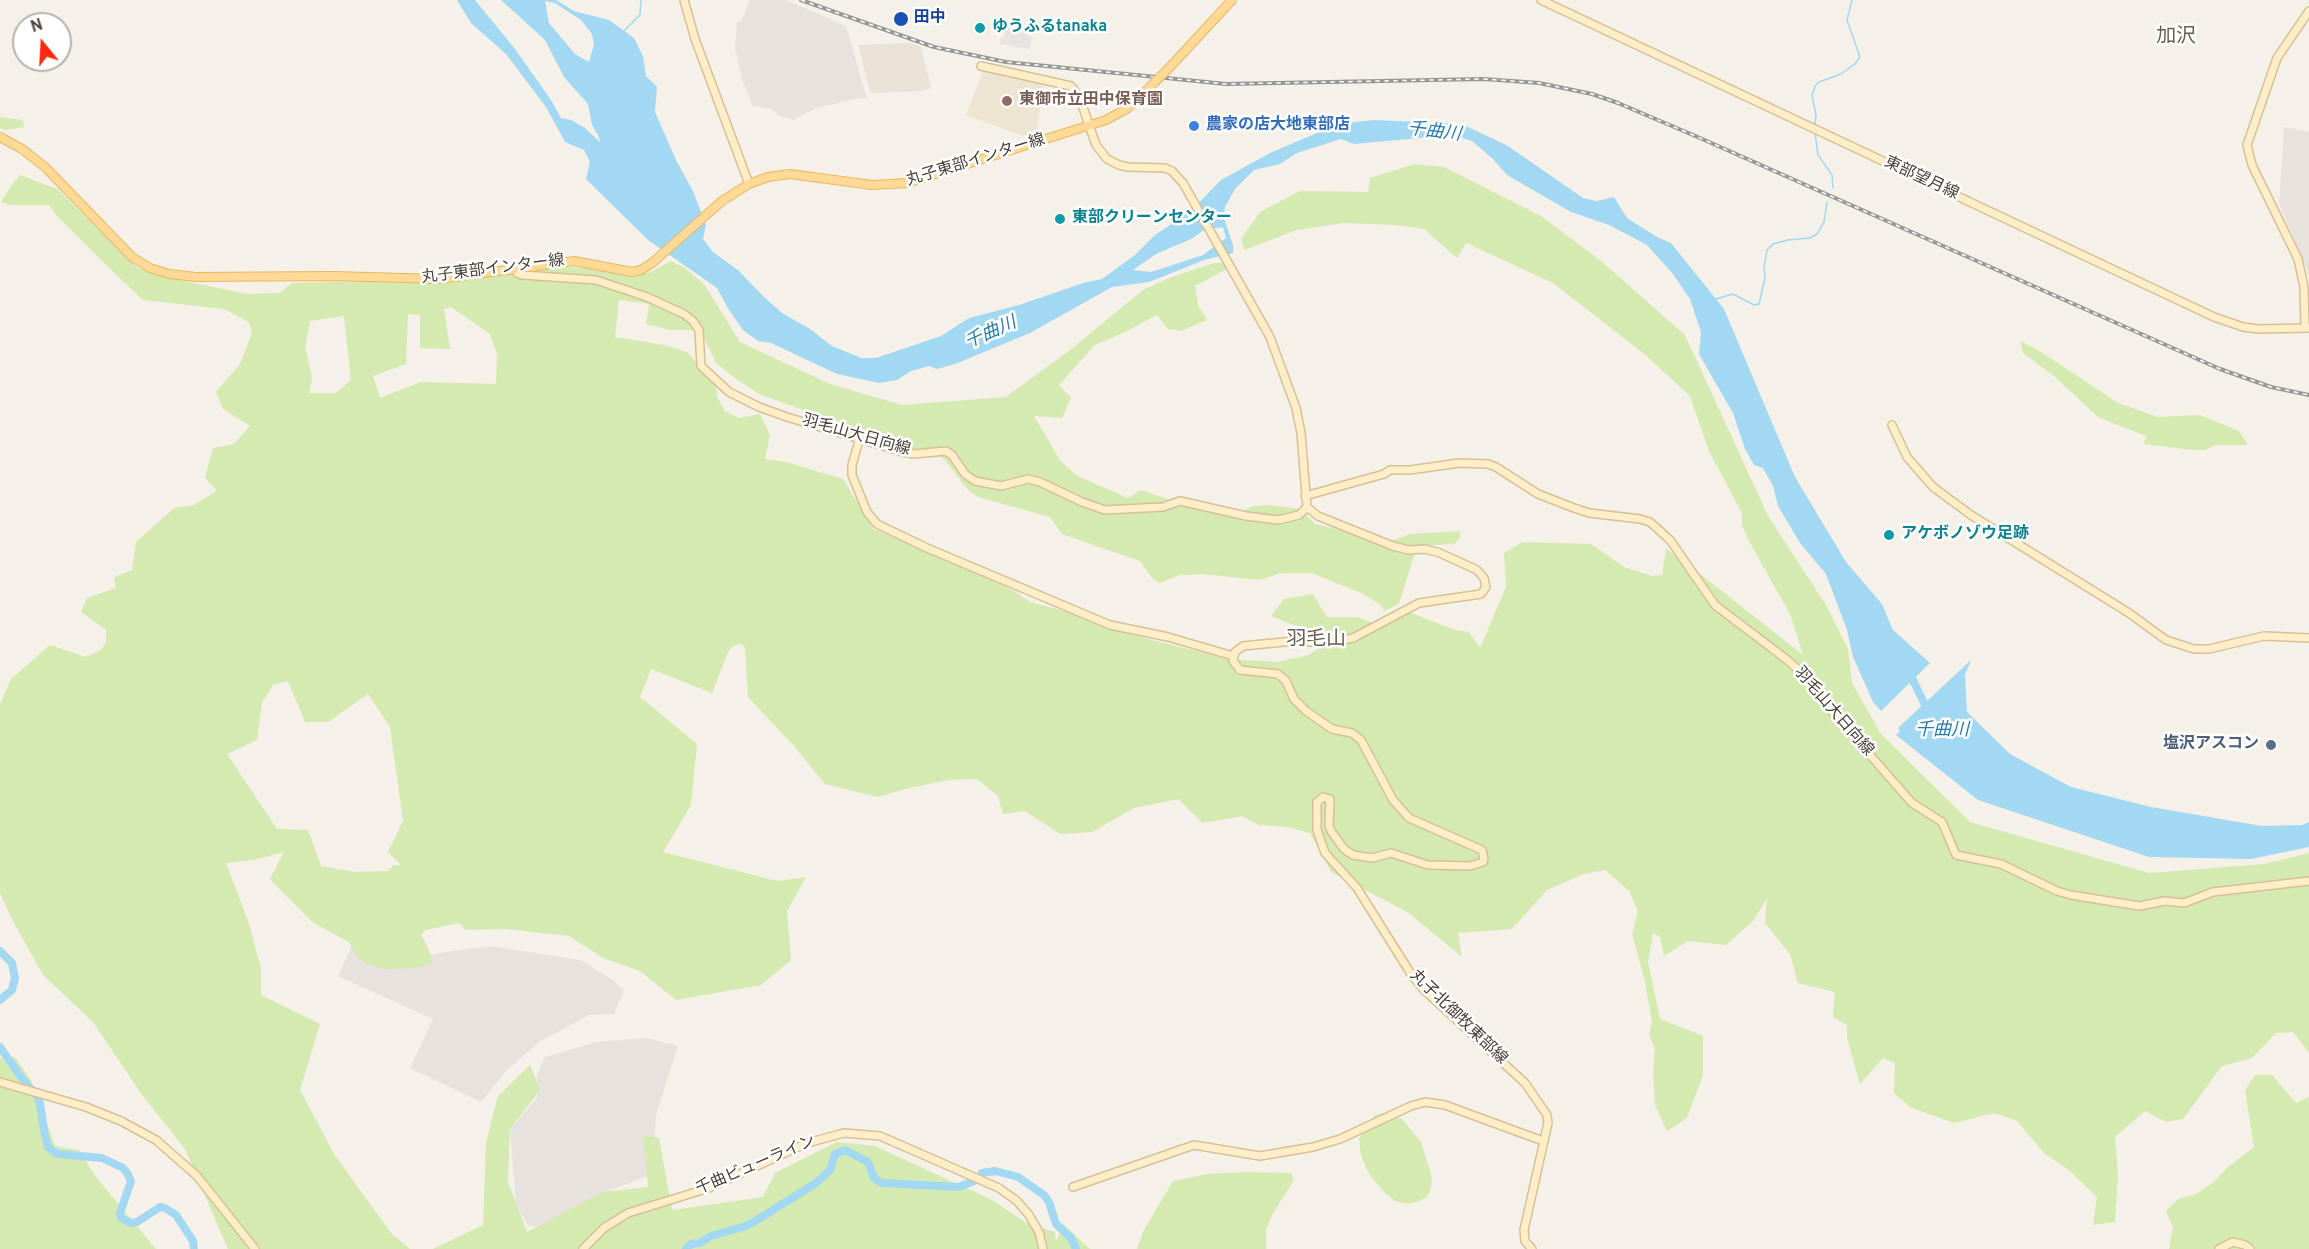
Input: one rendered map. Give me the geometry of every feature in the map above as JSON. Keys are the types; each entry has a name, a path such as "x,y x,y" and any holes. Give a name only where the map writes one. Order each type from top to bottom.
{"main road":[{"path":"684,0 695,39 749,184"},
{"name":"丸子東部インター線","path":"0,136 22,148 45,167 132,257 164,273 196,277 321,276 416,279 454,277 574,261 632,272 645,268 660,257 709,212 749,184 775,176 796,174 872,185 900,184 1106,120 1128,108 1170,67 1232,0"},
{"name":"東部望月線","path":"1541,0 2221,320 2258,329 2307,328"},
{"path":"2307,328 2304,287 2298,259 2252,165 2247,145 2277,58 2306,22 2309,11"},
{"path":"860,437 852,465 852,476 867,512 877,524 927,548 1110,625 1168,637 1233,656 1243,646 1294,641 1327,643 1342,641 1353,638 1419,603 1476,596 1485,591 1484,578 1468,565 1433,551 1408,550 1393,546 1318,516 1307,507 1301,433 1293,401 1264,324 1178,176 1165,168 1128,167 1112,162 1098,148 1079,96 1071,86 981,66"},
{"name":"羽毛山大日向線","path":"516,269 518,274 525,276 596,280 646,297 684,314 699,330 701,366 729,392 786,417 913,454 946,451 952,455 965,474 975,481 1001,486 1028,479 1105,510 1163,507 1180,501 1246,516 1278,520 1299,515 1307,507"},
{"path":"1892,425 1907,457 1933,487 1971,515 2129,613 2166,640 2180,646 2201,649 2264,636 2309,638"},
{"name":"羽毛山大日向線","path":"1305,496 1384,474 1390,470 1410,471 1458,463 1488,464 1538,494 1574,508 1589,513 1650,522 1670,540 1715,605 1811,681 1828,707 1912,802 1942,822 1956,855 2001,864 2056,891 2139,906 2165,900 2184,903 2213,892 2309,881"},
{"name":"丸子北御牧東部線","path":"1233,656 1234,664 1240,670 1278,674 1286,681 1294,699 1306,711 1332,729 1352,733 1361,740 1393,800 1409,818 1482,850 1483,862 1470,866 1428,866 1391,853 1372,858 1353,855 1344,849 1331,831 1329,825 1330,799 1323,797 1317,802 1317,830 1325,853 1357,888 1417,982 1507,1065 1533,1093 1546,1115 1548,1123 1524,1230 1525,1241 1532,1249"},
{"path":"0,1082 110,1116 156,1140 197,1176 255,1249"},
{"path":"1073,1187 1194,1145 1260,1156 1320,1145 1341,1139 1411,1106 1425,1102 1445,1105 1488,1119 1543,1141"},
{"name":"千曲ビューライン","path":"583,1249 604,1228 628,1213 709,1188 807,1143 844,1133 880,1136 999,1188 1017,1201 1029,1215 1039,1233 1043,1249"},
{"path":"2219,1249 2233,1242 2250,1249"}],"shaded area":[{"path":"750,0 786,0 846,26 867,99 859,98 817,108 793,120 780,116 771,109 753,106 742,80 735,48 737,23 741,21"},
{"path":"1006,22 1015,24 1014,31 1029,33 1028,36 1032,36 1030,49 1000,44 1001,38 1004,38"},
{"path":"911,43 921,47 931,88 922,91 873,93 870,91 858,45"},
{"name":"東御市立田中保育園","path":"983,71 1039,83 1044,88 1036,132 1023,136 966,115"},
{"path":"2284,127 2309,132 2309,280 2306,266 2279,204"},
{"path":"353,943 413,961 438,953 490,946 580,960 613,980 624,990 614,1014 589,1015 539,1042 506,1071 481,1102 410,1068 433,1019 338,976"},
{"path":"646,1038 678,1046 656,1115 653,1174 603,1193 555,1227 528,1226 516,1204 510,1129 537,1098 537,1075 545,1057 597,1042"}],"green space":[{"path":"0,117 23,120 24,127 6,130 0,128"},
{"path":"1415,164 1444,167 1541,216 1601,261 1685,335 1768,516 1826,605 1848,649 1852,683 1881,734 1970,822 2149,873 2264,864 2309,853 2309,1053 2293,1032 2276,1033 2252,1058 2222,1066 2183,1119 2166,1122 2145,1111 2115,1137 2118,1175 2115,1222 2093,1225 2097,1197 2070,1171 2044,1153 2017,1121 1994,1113 1954,1123 1910,1107 1894,1093 1895,1063 1883,1058 1860,1084 1847,1038 1847,1025 1833,1017 1835,992 1798,983 1790,954 1765,923 1767,898 1754,920 1726,945 1688,941 1664,956 1660,937 1653,933 1648,962 1660,1019 1703,1036 1703,1075 1687,1118 1667,1131 1655,1105 1653,1072 1655,1049 1649,1034 1652,1023 1645,981 1632,934 1638,911 1629,891 1605,870 1584,874 1547,890 1512,929 1458,933 1462,957 1409,913 1331,872 1310,833 1288,827 1259,825 1242,816 1203,823 1178,799 1134,808 1092,832 1060,834 1025,811 1003,814 998,796 977,779 949,780 878,797 825,784 794,746 748,697 745,647 739,644 733,646 728,652 712,693 651,669 640,697 697,744 691,805 663,852 777,881 806,877 787,911 791,960 761,985 676,1000 640,971 603,958 569,936 507,929 466,930 459,923 426,930 421,934 431,955 432,961 428,965 415,968 383,969 367,964 358,958 349,942 312,922 270,879 284,852 253,860 226,863 248,921 261,968 261,995 320,1024 300,1090 334,1154 391,1233 410,1249 228,1249 185,1149 140,1092 93,1022 43,975 0,893 0,705 10,680 50,645 86,657 101,650 106,642 106,630 81,612 87,598 116,588 114,577 132,570 136,542 174,508 194,505 217,491 205,478 213,448 234,444 250,426 223,409 216,392 240,364 252,333 249,322 224,309 143,300 57,216 49,205 12,205 1,202 20,175 57,189 138,268 169,278 248,294 279,293 292,283 366,281 409,283 475,279 557,267 649,273 671,261 685,268 704,284 740,342 830,384 902,405 1006,397 1070,350 1143,290 1169,278 1215,263 1224,263 1227,269 1195,286 1198,305 1207,320 1181,331 1168,329 1157,315 1095,345 1059,385 1071,398 1062,418 1034,416 1060,460 1077,476 1128,498 1141,490 1231,518 1253,506 1268,505 1300,509 1315,524 1389,542 1410,534 1460,531 1460,538 1454,544 1417,546 1399,604 1384,611 1381,605 1361,593 1312,573 1281,573 1260,580 1202,574 1180,575 1159,583 1151,577 1140,561 1062,534 1050,517 978,497 968,490 946,461 939,456 916,454 890,442 759,394 716,363 705,340 692,330 670,330 646,324 649,304 619,300 615,337 664,345 687,352 716,384 717,397 725,411 739,418 760,414 770,435 765,459 786,462 843,479 873,529 966,566 1030,602 1072,613 1113,630 1227,659 1278,662 1309,655 1320,647 1307,630 1271,616 1284,599 1313,594 1327,617 1357,617 1383,627 1409,612 1455,630 1469,632 1480,648 1506,587 1504,553 1523,542 1591,544 1624,567 1652,576 1662,575 1666,549 1803,655 1791,616 1750,543 1742,525 1742,513 1709,451 1690,396 1643,353 1553,283 1466,243 1457,258 1424,229 1397,225 1344,223 1297,230 1244,250 1241,239 1260,212 1300,191 1368,192 1370,178","holes":["451,307 490,334 497,354 496,384 421,382 380,398 373,376 406,364 408,314 420,315 420,348 450,349 444,309","344,316 351,380 336,393 309,393 312,378 305,346 310,321","288,681 305,722 328,722 368,694 390,727 403,821 388,852 401,865 394,865 388,871 356,872 321,866 308,830 277,829 227,754 257,740 262,703 273,685"]},
{"path":"2020,341 2038,350 2118,403 2158,417 2200,415 2239,431 2248,445 2216,445 2205,450 2192,450 2144,444 2146,436 2098,417 2054,376 2023,353"},
{"path":"15,1057 31,1080 55,1146 79,1150 96,1177 156,1249 0,1249 0,1058"},
{"path":"530,1065 540,1090 510,1129 508,1182 527,1232 603,1192 648,1187 643,1135 659,1138 672,1210 763,1197 775,1173 837,1142 875,1146 992,1200 1025,1222 1055,1232 1056,1242 1063,1224 1090,1249 433,1249 483,1225 486,1142 498,1096"},
{"path":"2255,1075 2272,1075 2296,1103 2309,1097 2309,1249 2169,1249 2173,1227 2166,1211 2178,1199 2196,1194 2213,1183 2227,1168 2254,1147 2245,1090"},
{"path":"1383,1113 1402,1119 1421,1142 1432,1178 1427,1197 1419,1201 1408,1204 1395,1201 1369,1174 1361,1155 1359,1139 1375,1115"},
{"path":"1291,1173 1294,1180 1272,1215 1266,1230 1266,1249 1137,1249 1144,1230 1173,1181 1207,1174"}],"water":[{"path":"457,0 475,0 515,49 561,118 571,120 585,128 600,142 592,125 588,104 564,77 545,40 501,0 556,0 574,11 609,20 634,38 643,56 646,76 657,87 655,112 677,162 693,191 706,225 703,239 713,252 739,271 782,313 810,329 832,346 861,358 876,358 941,336 969,318 1102,279 1135,255 1155,235 1191,211 1221,180 1270,153 1338,124 1374,120 1462,124 1508,146 1583,198 1597,201 1614,197 1627,218 1671,243 1724,309 1795,477 1846,562 1882,604 1893,630 1930,663 1881,711 1873,702 1853,657 1847,630 1826,574 1800,543 1778,506 1773,486 1763,468 1754,465 1745,449 1733,413 1699,354 1701,332 1690,299 1673,274 1647,245 1609,225 1571,212 1507,175 1472,141 1456,136 1354,144 1341,139 1297,153 1280,164 1254,170 1235,189 1225,207 1224,218 1233,245 1233,253 1204,260 1149,282 1112,287 1030,333 955,364 937,369 929,366 911,371 897,380 879,383 837,374 771,343 758,341 743,330 717,288 648,240 586,179 590,162 584,150 565,142 546,107 506,54 471,23","holes":["545,1 555,3 581,20 592,34 594,44 589,62 575,54 549,23","1223,227 1226,238 1203,255 1151,272 1133,270 1156,254 1191,239 1204,230"]},
{"name":"千曲川","path":"1971,660 1965,675 1967,712 2010,754 2071,787 2151,807 2262,826 2302,825 2309,822 2309,847 2251,859 2149,857 1978,800 1896,735 1900,731 1898,728"}],"waterway":[{"path":"624,31 640,15 641,0"},
{"path":"1815,125 1816,115 1812,96 1815,86 1819,82 1841,74 1855,64 1860,57 1847,20 1852,0"},
{"path":"1815,133 1818,155 1832,175 1833,188"},
{"path":"1716,299 1733,294 1754,305 1759,304 1765,278 1767,250 1773,244 1810,238 1817,234 1824,222 1827,202"},
{"name":"千曲川","path":"1909,672 1926,707 1930,710"},
{"path":"0,951 12,963 15,978 12,990 0,1000"},
{"path":"0,1047 39,1099 48,1147 58,1154 102,1158 123,1168 131,1181 120,1213 121,1218 131,1223 137,1222 160,1207 165,1208 176,1215 193,1241 194,1249"},
{"path":"686,1249 691,1244 700,1243 711,1236 746,1226 757,1220 816,1183 830,1170 835,1154 845,1150 868,1162 874,1178 882,1183 959,1187 974,1181"},
{"path":"982,1173 995,1171 1018,1177 1044,1195 1049,1202 1056,1224 1071,1238 1076,1249"}],"railway":[{"path":"801,0 934,47 1006,62 1226,84 1484,79 1539,83 1592,94 1700,138 2220,369 2271,387 2309,395"}],"place":[{"name":"田中","path":"901,19"},
{"name":"ゆうふるtanaka","path":"980,28"},
{"name":"東御市立田中保育園","path":"1007,101"},
{"name":"農家の店大地東部店","path":"1194,126"},
{"name":"東部クリーンセンター","path":"1060,219"},
{"name":"アケボノゾウ足跡","path":"1889,535"},
{"name":"塩沢アスコン","path":"2271,745"}],"district":[{"name":"加沢","path":"2176,38"},
{"name":"羽毛山","path":"1316,641"}]}
